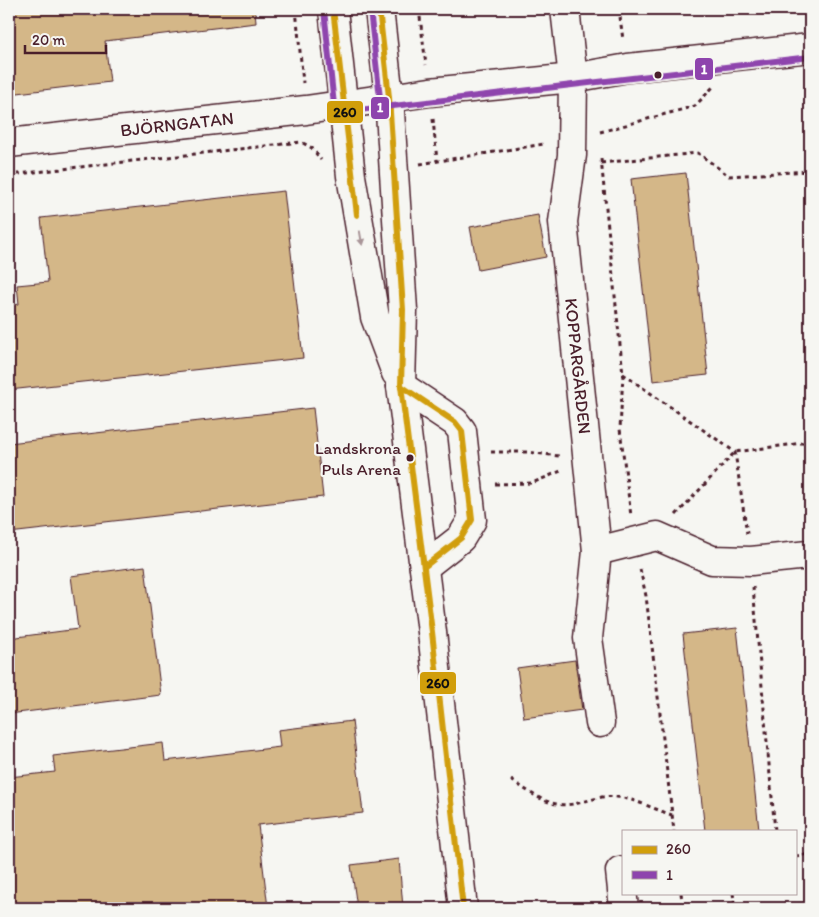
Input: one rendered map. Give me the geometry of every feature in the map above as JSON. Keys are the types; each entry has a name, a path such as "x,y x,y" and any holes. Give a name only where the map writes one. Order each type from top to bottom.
{"street":[{"path":"333,9 351,176 375,317 400,386 455,422 462,431 472,520 461,538 424,567"},
{"path":"379,9 389,97 404,310 400,386 424,567 463,908"},
{"name":"KOPPARGÅRDEN","path":"565,9 573,78 572,155 563,222 598,550 588,638 600,723"},
{"name":"BJÖRNGATAN","path":"9,143 306,110 389,97 573,78 628,68 810,48"},
{"path":"598,550 646,538 712,560 751,561 808,555 810,558"},
{"path":"620,871 622,890"},
{"path":"622,894 624,908"}],"path":[{"path":"296,9 306,110 301,142"},
{"path":"599,140 598,132 696,106 716,84"},
{"path":"601,163 698,153 729,176 810,171"},
{"path":"600,156 623,374 620,429 623,455 646,538 646,596 674,830"},
{"path":"646,538 735,452 810,442"},
{"path":"464,453 528,452 587,460"},
{"path":"488,484 532,482 587,460 623,455"},
{"path":"511,780 542,799 560,806 582,802 599,796 617,796 672,815"},
{"path":"796,856 810,854"},
{"path":"681,894 683,908"},
{"path":"733,894 734,908"}],"building":[{"path":"9,9 255,9 256,23 105,41 110,82 9,94"},
{"path":"686,173 708,375 653,381 631,179"},
{"path":"284,191 303,358 9,390 9,306 19,304 17,285 48,282 41,218"},
{"path":"538,215 546,257 478,270 470,227"},
{"path":"313,408 323,497 9,533 9,443"},
{"path":"145,566 161,695 9,714 9,638 78,629 71,576"},
{"path":"737,628 759,830 705,830 683,634"},
{"path":"575,660 582,710 524,718 517,668"},
{"path":"352,721 363,813 258,825 268,908 9,908 9,777 55,772 53,756 163,743 165,761 280,747 278,730"},
{"path":"399,859 403,908 357,908 351,865"}],"transit line":[{"name":"260","path":"333,9 357,215"},
{"name":"260","path":"379,9 389,97 403,310 401,386 432,632 463,908"},
{"name":"1","path":"324,10 334,105 342,112 810,57"},
{"name":"1","path":"370,10 380,98"},
{"name":"260","path":"401,386 455,422 462,431 472,520 461,538 424,567"}],"place":[{"name":"Landskrona Puls Arena","path":"410,458"}]}
